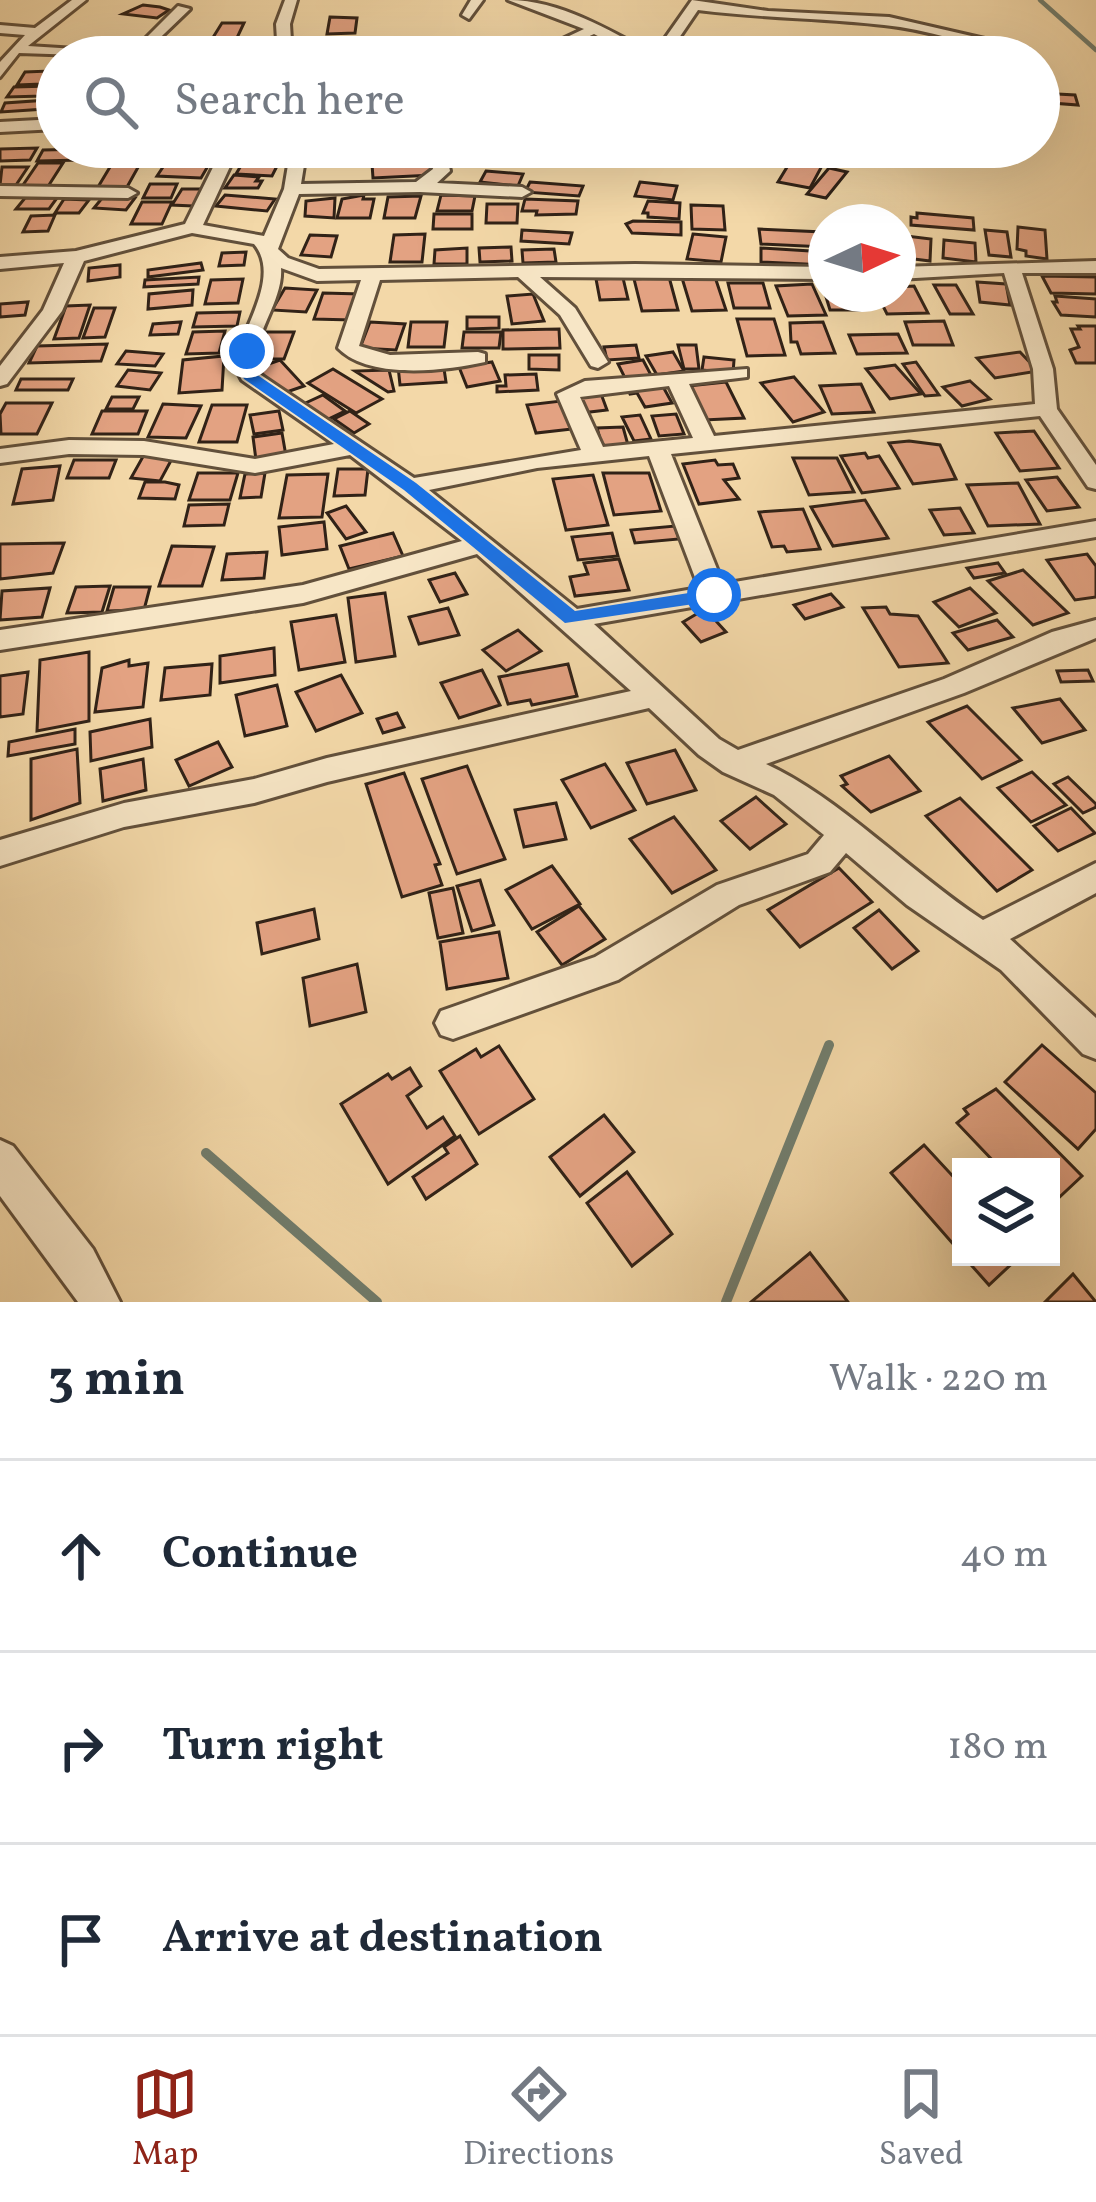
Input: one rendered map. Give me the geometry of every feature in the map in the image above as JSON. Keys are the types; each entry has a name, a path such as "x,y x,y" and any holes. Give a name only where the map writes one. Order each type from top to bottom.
{"street":[{"path":"0,73 16,49 80,0"},
{"path":"284,36 291,0"},
{"path":"470,16 477,0"},
{"path":"514,0 544,7 608,36"},
{"path":"672,36 698,3 768,16 889,21 946,36"},
{"path":"156,36 183,9"},
{"path":"0,29 37,32"},
{"path":"580,36 594,29"},
{"path":"16,49 36,50"},
{"path":"0,127 36,125"},
{"path":"192,228 221,168"},
{"path":"296,168 269,246 273,286 247,351 244,365 249,376 410,486 572,619 733,764 778,781 919,895 1013,959 1096,1042"},
{"path":"420,187 441,168"},
{"path":"292,189 420,187 522,192"},
{"path":"0,191 128,193"},
{"path":"0,263 76,257 192,228 245,236 269,246 281,262 300,271 372,276 635,270 808,273"},
{"path":"0,380 9,355 52,310 76,257"},
{"path":"1010,267 1021,286 1043,369 1046,409 1096,482"},
{"path":"916,272 1096,267"},
{"path":"525,274 568,312 598,362"},
{"path":"372,276 351,329 348,347 356,356 392,361 478,358"},
{"path":"595,456 568,394 585,387 740,373"},
{"path":"675,377 706,443"},
{"path":"410,486 537,461 1046,409"},
{"path":"0,456 69,447 144,448 255,466 351,448"},
{"path":"658,448 714,595"},
{"path":"572,619 1096,529"},
{"path":"0,640 320,591 478,545"},
{"path":"733,764 954,686 1060,639 1096,629"},
{"path":"0,853 124,815 254,791 656,695"},
{"path":"453,1023 605,969 728,895 819,863 844,833"},
{"path":"982,937 1096,877"},
{"path":"0,1159 22,1198 82,1268 98,1302"}],"building":[{"path":"143,5 169,10 157,18 123,14"},
{"path":"330,17 357,18 355,33 327,34"},
{"path":"222,23 244,23 238,36 214,36"},
{"path":"25,72 36,72 36,84 17,85"},
{"path":"36,86 36,96 7,97 14,87"},
{"path":"1060,94 1075,95 1078,105 1060,104"},
{"path":"36,101 36,110 1,112 5,103"},
{"path":"36,148 30,160 0,161 0,149"},
{"path":"36,166 60,168 47,188 21,188"},
{"path":"2,167 28,167 16,185 0,185"},
{"path":"109,168 138,168 127,187 98,187"},
{"path":"162,168 207,168 201,178 157,176"},
{"path":"240,168 276,168 272,176 236,174"},
{"path":"372,168 432,168 433,175 373,178"},
{"path":"787,168 821,168 810,188 778,182"},
{"path":"829,168 847,172 826,198 807,194"},
{"path":"486,171 523,174 518,186 480,182"},
{"path":"234,175 262,181 258,188 225,188"},
{"path":"530,182 583,186 579,196 525,192"},
{"path":"640,182 677,186 673,200 635,196"},
{"path":"150,184 177,184 171,198 143,198"},
{"path":"182,189 203,189 193,206 172,205"},
{"path":"225,195 275,199 267,211 216,206"},
{"path":"364,195 363,199 374,199 370,218 337,218 342,199"},
{"path":"441,195 475,196 472,211 437,211"},
{"path":"421,196 415,218 384,218 388,197"},
{"path":"103,197 135,198 126,210 94,208"},
{"path":"25,198 57,198 49,209 16,209"},
{"path":"335,198 334,218 305,216 306,201"},
{"path":"64,199 89,200 79,213 55,213"},
{"path":"525,199 578,201 576,214 522,211"},
{"path":"648,201 680,203 679,219 648,217 643,213"},
{"path":"142,202 172,202 162,224 131,224"},
{"path":"487,204 518,204 517,223 486,223"},
{"path":"691,205 723,206 725,230 692,229"},
{"path":"917,213 973,218 974,230 916,225"},
{"path":"434,214 472,214 472,229 433,229"},
{"path":"55,215 48,231 23,232 31,216"},
{"path":"681,222 681,235 632,233 626,224"},
{"path":"1018,227 1045,230 1047,259 1026,256 1026,251 1017,249"},
{"path":"759,229 808,231 808,246 761,244"},
{"path":"522,230 572,233 569,244 521,241"},
{"path":"985,230 1007,232 1011,257 989,255"},
{"path":"425,234 422,262 390,262 394,235"},
{"path":"693,234 726,237 721,262 687,259"},
{"path":"310,235 337,236 331,257 301,255"},
{"path":"916,237 931,239 930,261 916,259"},
{"path":"944,240 975,243 976,262 943,258"},
{"path":"511,247 512,261 480,262 479,248"},
{"path":"467,248 467,264 434,264 435,250"},
{"path":"761,248 808,251 808,264 761,262"},
{"path":"554,249 556,262 523,263 522,250"},
{"path":"246,252 244,265 219,266 222,253"},
{"path":"201,263 203,270 148,277 148,270"},
{"path":"120,265 120,277 88,281 89,268"},
{"path":"1042,276 1096,277 1096,294 1051,293"},
{"path":"199,277 198,284 144,287 145,280"},
{"path":"669,277 678,310 642,311 634,279"},
{"path":"715,277 726,310 692,311 682,278"},
{"path":"623,278 628,299 600,300 596,279"},
{"path":"243,279 238,303 205,304 211,280"},
{"path":"977,282 1006,284 1010,305 980,302"},
{"path":"728,283 763,283 770,308 734,308"},
{"path":"808,284 808,312 826,315 788,316 776,286"},
{"path":"934,285 956,285 973,314 950,314"},
{"path":"285,288 317,290 306,312 272,310"},
{"path":"193,290 192,305 148,309 149,294"},
{"path":"916,290 928,313 887,314 916,312"},
{"path":"323,293 360,294 352,320 314,319"},
{"path":"533,294 544,321 512,324 507,296"},
{"path":"1055,296 1096,299 1096,317 1061,315 1053,302 1057,302"},
{"path":"28,302 25,315 0,317 0,304"},
{"path":"90,305 79,338 54,339 66,306"},
{"path":"94,308 115,308 105,337 83,338"},
{"path":"240,312 237,326 193,327 197,313"},
{"path":"467,317 499,317 499,328 467,329"},
{"path":"737,319 774,319 785,355 747,356"},
{"path":"944,321 953,345 913,345 905,322"},
{"path":"181,322 178,334 150,335 153,324"},
{"path":"370,322 405,324 396,350 360,348"},
{"path":"411,322 447,322 444,347 408,347"},
{"path":"823,322 835,353 801,354 797,342 791,342 790,323"},
{"path":"1078,326 1096,326 1096,363 1076,363 1070,350 1079,347 1071,329 1080,329"},
{"path":"559,329 560,348 503,349 503,330"},
{"path":"225,331 219,353 186,354 193,332"},
{"path":"267,332 294,332 284,359 256,359"},
{"path":"464,332 501,332 499,348 462,348"},
{"path":"898,334 907,353 857,354 849,335"},
{"path":"107,344 101,361 29,363 37,346"},
{"path":"636,345 639,358 607,360 604,347"},
{"path":"678,345 696,345 699,369 684,369"},
{"path":"126,351 163,354 155,366 117,364"},
{"path":"673,352 684,371 657,375 646,356"},
{"path":"1020,352 1038,371 995,378 977,358"},
{"path":"529,355 559,355 559,370 529,369"},
{"path":"224,356 222,390 179,393 183,360"},
{"path":"704,357 734,360 733,373 702,370"},
{"path":"280,360 304,386 281,394 257,368"},
{"path":"643,360 652,377 626,380 618,364"},
{"path":"443,362 446,382 400,385 398,366"},
{"path":"492,362 500,381 467,387 459,367"},
{"path":"916,362 939,395 925,396 903,364"},
{"path":"895,365 921,394 890,399 866,369"},
{"path":"333,369 382,399 356,413 308,383"},
{"path":"128,370 161,373 150,390 117,386"},
{"path":"389,370 394,391 388,392 355,371"},
{"path":"536,374 538,390 497,392 497,386 506,386 505,375"},
{"path":"794,377 824,412 793,422 761,383"},
{"path":"21,379 73,379 68,390 16,390"},
{"path":"970,381 990,399 962,406 943,387"},
{"path":"726,382 744,418 704,420 688,386"},
{"path":"661,383 672,403 645,407 637,393 630,394 627,388"},
{"path":"861,384 874,412 832,414 820,386"},
{"path":"600,391 607,410 581,413 574,394"},
{"path":"323,395 345,411 320,423 299,406"},
{"path":"112,397 139,397 133,409 106,409"},
{"path":"561,401 572,429 536,433 527,405"},
{"path":"6,403 52,403 37,434 1,434 0,414"},
{"path":"163,404 201,406 186,438 148,437"},
{"path":"212,405 247,405 237,442 199,442"},
{"path":"102,411 147,411 138,434 92,434"},
{"path":"279,411 283,430 254,434 250,415"},
{"path":"350,411 369,424 354,433 334,419"},
{"path":"676,414 684,434 659,436 652,416"},
{"path":"640,415 651,439 634,441 622,417"},
{"path":"623,427 628,445 595,447 597,428"},
{"path":"1034,431 1059,468 1020,471 996,433"},
{"path":"282,433 286,456 256,460 253,437"},
{"path":"889,443 940,445 956,479 913,484"},
{"path":"145,453 174,455 160,481 131,478"},
{"path":"865,453 868,458 879,456 899,488 862,493 841,456"},
{"path":"793,458 837,458 854,492 809,495"},
{"path":"74,460 116,460 109,478 67,478"},
{"path":"715,460 718,465 733,464 739,478 724,480 739,499 699,504 683,464"},
{"path":"60,466 53,500 13,504 22,469"},
{"path":"338,469 368,469 365,495 334,496"},
{"path":"198,473 238,473 230,500 189,500"},
{"path":"265,473 261,497 240,498 245,474"},
{"path":"603,473 649,473 661,511 614,515"},
{"path":"328,474 322,517 279,518 287,475"},
{"path":"593,475 608,525 566,530 553,479"},
{"path":"1057,477 1079,507 1047,511 1026,480"},
{"path":"145,482 179,485 175,499 139,498"},
{"path":"1018,483 1040,524 988,526 967,485"},
{"path":"865,500 888,538 833,546 811,507"},
{"path":"229,504 224,525 184,526 189,505"},
{"path":"346,506 366,532 346,539 327,513"},
{"path":"960,508 974,533 944,535 930,510"},
{"path":"803,509 820,549 787,552 784,546 772,547 759,512"},
{"path":"324,522 327,549 282,555 279,527"},
{"path":"675,526 679,539 635,543 631,530"},
{"path":"393,533 403,556 349,569 340,546"},
{"path":"612,533 618,556 578,560 572,537"},
{"path":"64,543 53,573 0,579 0,544"},
{"path":"172,546 214,547 202,586 159,586"},
{"path":"267,552 264,578 222,580 227,554"},
{"path":"1087,554 1096,566 1096,597 1075,600 1047,560"},
{"path":"619,559 629,590 575,596 570,577 588,574 584,563"},
{"path":"998,563 1005,573 974,578 967,568"},
{"path":"1023,570 1068,613 1033,625 988,581"},
{"path":"455,573 467,594 440,602 429,580"},
{"path":"110,586 102,612 67,613 76,587"},
{"path":"114,587 150,587 144,610 107,611"},
{"path":"50,588 42,617 0,620 2,591"},
{"path":"970,588 996,613 959,627 934,602"},
{"path":"385,593 395,656 356,662 348,598"},
{"path":"831,594 843,607 805,619 794,605"},
{"path":"886,607 890,614 918,616 948,663 899,667 863,608"},
{"path":"448,608 459,635 419,644 409,617"},
{"path":"705,609 726,632 701,642 683,622"},
{"path":"336,615 345,662 299,670 291,622"},
{"path":"997,620 1013,637 968,650 953,633"},
{"path":"518,630 541,651 506,671 483,650"},
{"path":"274,648 275,675 220,683 220,656"},
{"path":"89,652 89,721 37,731 40,660"},
{"path":"129,660 129,666 148,663 143,707 95,712 102,668"},
{"path":"212,664 210,695 161,700 165,668"},
{"path":"568,664 577,696 532,705 530,700 508,704 499,677"},
{"path":"482,670 500,705 459,718 441,683"},
{"path":"1088,670 1093,681 1061,682 1057,671"},
{"path":"28,672 23,714 0,717 0,676"},
{"path":"341,675 362,713 316,731 296,692"},
{"path":"277,685 287,726 245,736 236,695"},
{"path":"1060,699 1085,730 1042,743 1013,708"},
{"path":"967,706 1021,760 982,779 928,722"},
{"path":"397,713 404,727 383,733 377,719"},
{"path":"150,719 152,747 91,761 90,732"},
{"path":"75,729 75,744 8,756 9,742"},
{"path":"218,742 232,767 189,786 176,760"},
{"path":"77,749 80,803 31,820 31,759"},
{"path":"675,750 696,790 647,804 627,763"},
{"path":"889,756 920,791 871,812 842,786 847,784 841,776"},
{"path":"143,759 146,790 103,801 100,769"},
{"path":"605,764 635,810 591,828 562,780"},
{"path":"467,766 505,859 457,874 422,779"},
{"path":"1032,772 1066,805 1031,822 998,788"},
{"path":"404,773 440,864 435,865 442,885 402,897 366,784"},
{"path":"1068,777 1096,807 1083,813 1054,784"},
{"path":"756,797 786,824 750,849 721,821"},
{"path":"960,798 1032,870 997,891 926,816"},
{"path":"556,803 566,839 524,847 515,810"},
{"path":"1071,808 1095,833 1058,851 1034,826"},
{"path":"674,817 716,870 672,893 630,839"},
{"path":"552,866 580,904 532,929 506,890"},
{"path":"839,868 872,902 800,947 768,910"},
{"path":"480,880 494,925 472,931 457,886"},
{"path":"453,888 463,933 438,938 429,893"},
{"path":"579,906 605,939 562,965 537,932"},
{"path":"314,909 319,939 262,954 257,923"},
{"path":"879,910 918,951 892,969 854,928"},
{"path":"499,932 508,978 447,989 440,942"},
{"path":"357,964 366,1012 310,1026 303,978"},
{"path":"1042,1045 1096,1093 1096,1129 1078,1149 1005,1082"},
{"path":"499,1046 534,1099 479,1134 440,1071 476,1049 481,1057"},
{"path":"410,1068 421,1086 407,1096 427,1128 443,1117 455,1136 388,1184 341,1104 388,1074 392,1079"},
{"path":"996,1089 1082,1176 1060,1197 1060,1158 990,1158 957,1123 968,1114 964,1109"},
{"path":"604,1115 634,1152 580,1196 550,1157"},
{"path":"460,1136 477,1164 426,1199 413,1177 448,1153 444,1147"},
{"path":"924,1145 952,1175 952,1243 891,1173"},
{"path":"627,1172 672,1234 632,1266 587,1203"},
{"path":"810,1253 848,1302 751,1302"},
{"path":"972,1266 1009,1266 989,1285"},
{"path":"1073,1274 1096,1302 1045,1302"}],"waterway":[{"path":"1040,0 1096,50"},
{"path":"726,1302 829,1045"},
{"path":"206,1153 377,1302"}],"route":[{"path":"247,351 244,365 249,376 410,486 572,619 714,595"}]}
